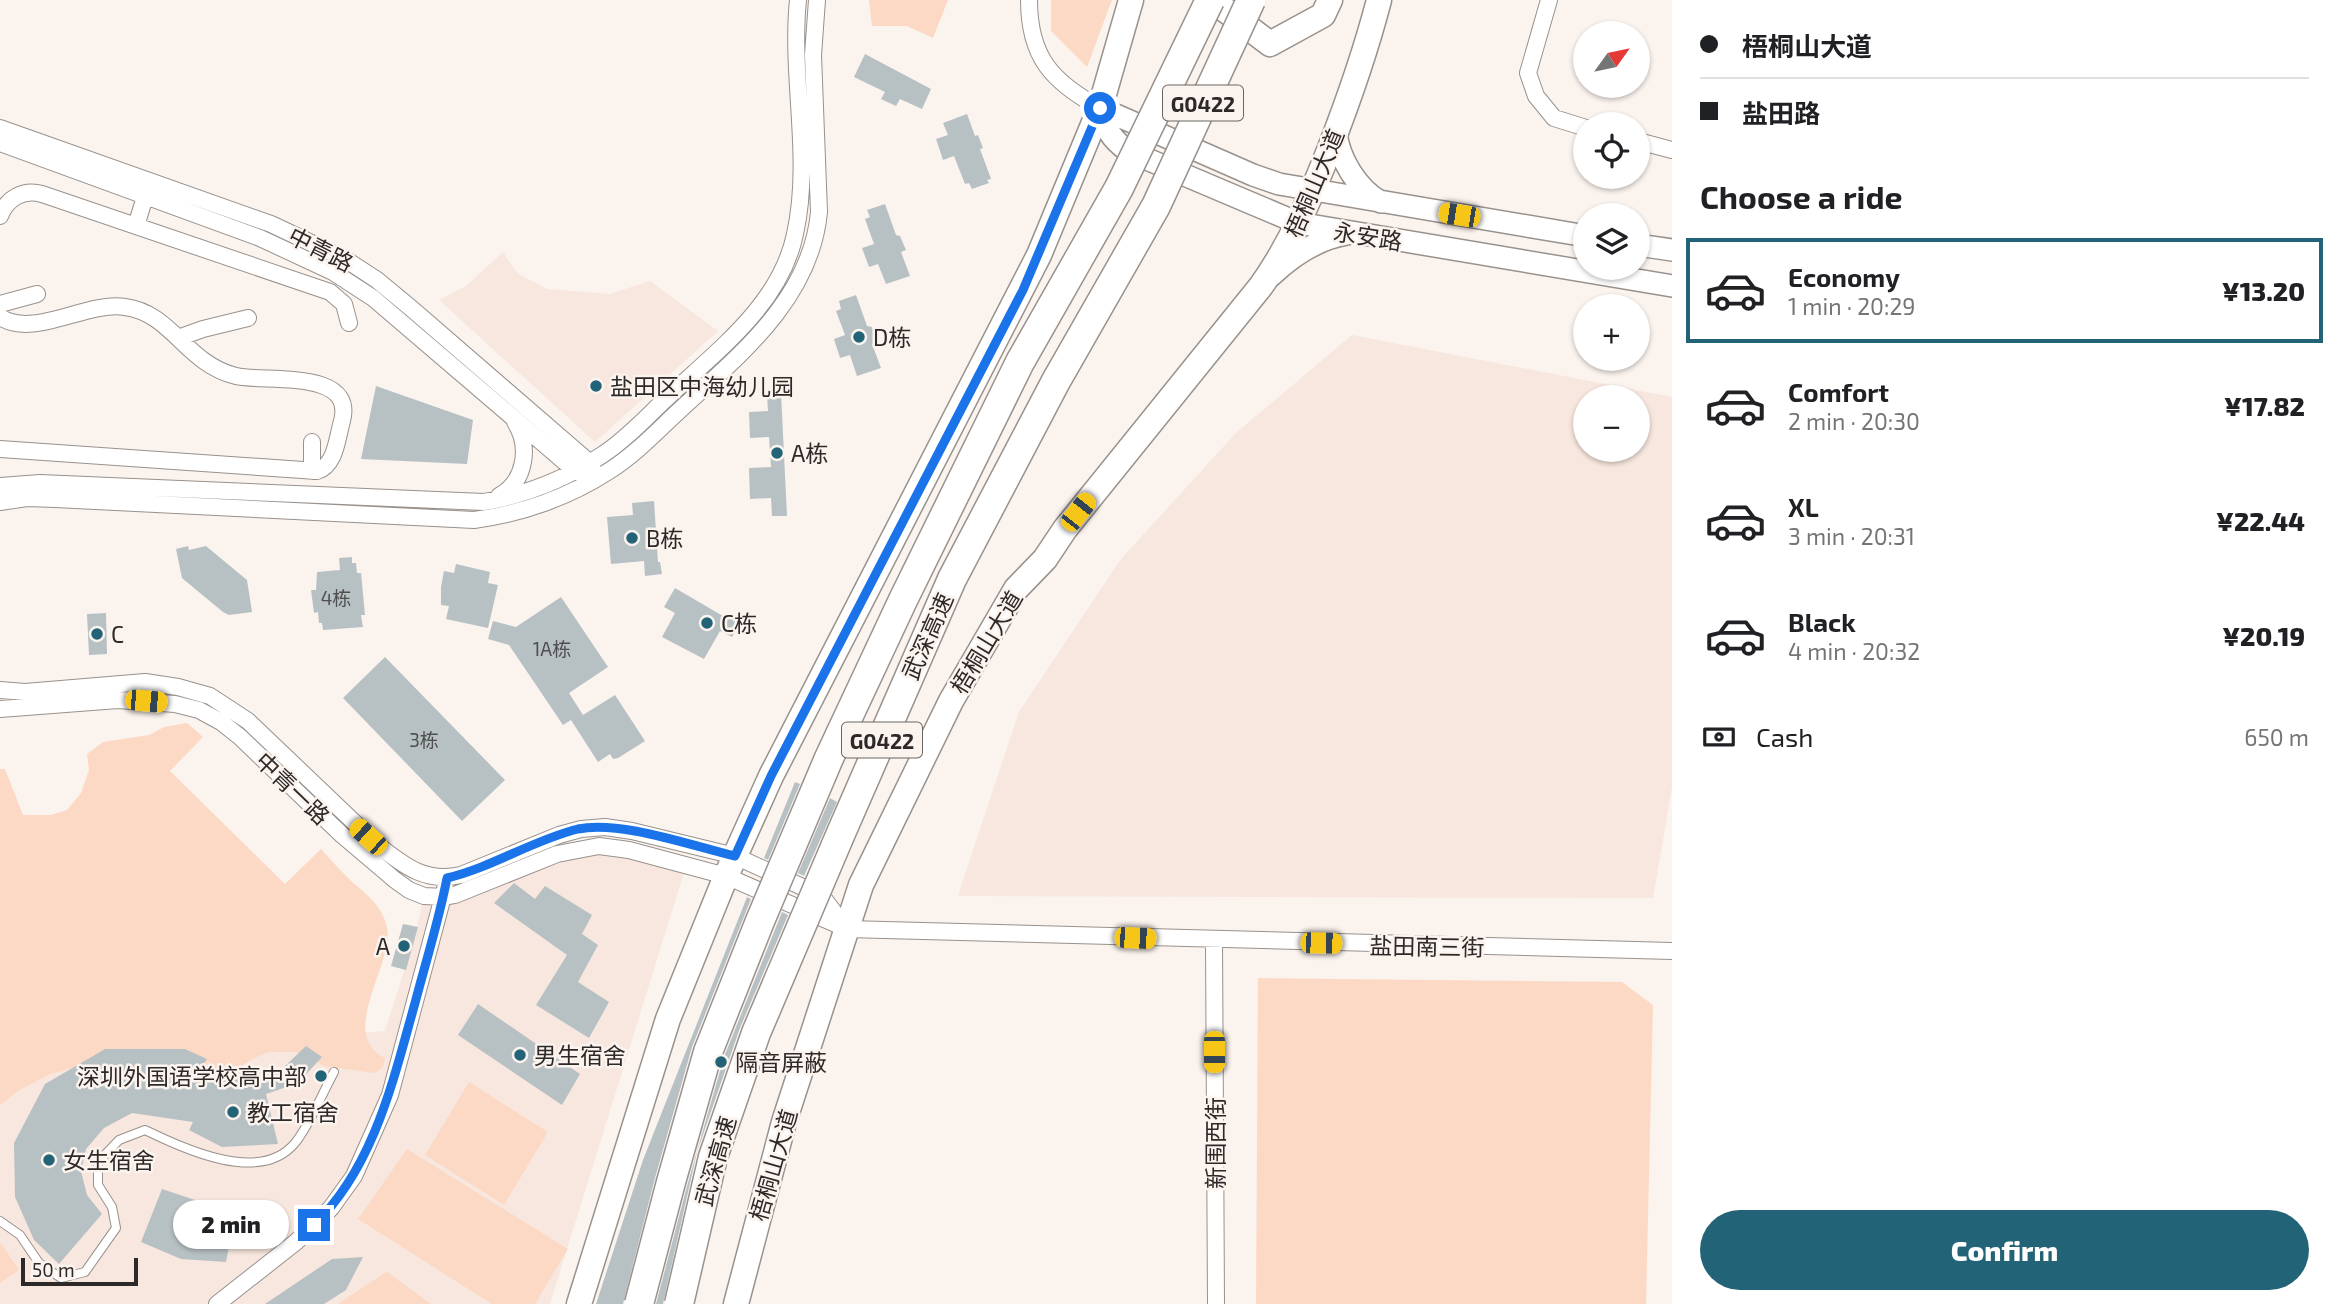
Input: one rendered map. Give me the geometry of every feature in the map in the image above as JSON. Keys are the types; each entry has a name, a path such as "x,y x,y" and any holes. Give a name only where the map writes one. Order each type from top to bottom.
{"highway":[{"name":"武深高速","path":"639,1304 708,1052 760,920 829,758 1020,362 1119,188 1211,0"},
{"name":"武深高速","path":"679,1304 713,1157 757,1033 952,579 1056,381 1156,206 1251,0"}],"main road":[{"path":"579,1304 668,1019 731,866 771,776 1023,290 1100,108 1131,0"},
{"path":"1211,0 1270,44 1323,15 1330,0"},
{"name":"梧桐山大道","path":"736,1304 784,1122 861,885 951,701 1016,589 1045,559 1065,529 1261,286 1282,255 1336,131 1379,0"},
{"name":"梧桐山大道","path":"1365,49 1387,0"},
{"name":"永安路","path":"1100,108 1279,184 1573,234"},
{"name":"永安路","path":"1100,108 1110,135 1128,151 1298,223 1672,286"},
{"path":"1336,131 1341,150 1355,178 1368,193 1383,202"},
{"path":"1261,286 1283,265 1305,250 1334,237 1357,234"},
{"path":"1650,247 1672,250"}],"street":[{"path":"0,502 177,497 484,502 518,494 589,462 626,436 721,347 759,308 780,277 796,233 801,189 798,0"},
{"path":"0,486 40,483 177,497 474,520 522,511 597,479 640,447 755,340 781,307 802,272 814,241 819,212 813,55 817,0"},
{"name":"永安路","path":"1029,0 1032,33 1044,63 1068,90 1100,108"},
{"path":"1549,0 1528,73 1536,96 1554,118 1573,124"},
{"name":"中青路","path":"0,128 148,188 333,272 381,304 574,470 597,479"},
{"name":"中青路","path":"0,143 293,234 330,250 360,268 412,309 589,462 597,479"},
{"path":"1650,144 1672,150"},
{"path":"136,226 148,188"},
{"path":"0,216 11,199 22,193 34,192 330,292 344,304 349,323"},
{"path":"0,304 37,294"},
{"path":"0,317 10,322 28,324 103,307 125,307 155,318 203,362 228,374 246,378 315,382 334,393 343,405 344,414 333,454 325,468 312,471 0,449"},
{"path":"178,338 248,318"},
{"path":"484,502 511,489 522,468 523,440 508,413"},
{"path":"312,471 313,442"},
{"path":"177,462 177,497"},
{"name":"中青一路","path":"0,690 25,692 145,682 210,696 248,721 357,827 402,864 427,876 447,878"},
{"name":"中青一路","path":"0,709 118,701 175,704 199,710 240,737 342,835 395,880 409,890 425,896 444,897 469,891 557,853 599,846 731,866"},
{"path":"216,1304 260,1273 296,1242 331,1208 354,1176 390,1095 447,878 477,869 559,835 580,829 605,827 632,831 822,896 847,929"},
{"name":"盐田南三街","path":"847,929 1214,941 1672,951"},
{"name":"新围西街","path":"1214,941 1216,1304"}],"lane":[{"path":"0,1221 20,1236 39,1263 61,1278 85,1272 116,1228 112,1207 98,1185 98,1162 119,1140 145,1130 212,1158 252,1162 280,1157 296,1142 334,1072"}],"shaded area":[{"path":"869,0 948,0 933,38 907,26 872,26"},
{"path":"1051,0 1112,0 1087,67 1051,31"},
{"name":"盐田区中海幼儿园","path":"503,252 517,273 547,289 610,294 650,281 718,331 595,442 439,300 466,286"},
{"path":"1352,335 1610,385 1573,385 1573,462 1650,462 1650,393 1672,397 1672,787 1653,898 958,896 1019,712 1121,559 1236,433"},
{"path":"187,723 203,737 170,771 285,884 321,849 382,912 387,927 387,942 366,1016 366,1033 371,1047 385,1058 383,1067 375,1073 323,1066 312,1058 294,1052 268,1052 223,1078 80,1066 50,1074 18,1091 0,1105 0,769 5,769 23,815 51,815 67,810 81,793 89,770 87,754 103,742 149,735 164,727"},
{"name":"深圳外国语学校高中部","path":"614,842 686,866 550,1304 0,1304 0,1094 43,1059 385,1031 415,937 422,904 472,892 530,854"},
{"path":"1258,978 1622,982 1653,1005 1646,1304 1256,1304"},
{"path":"469,1082 548,1132 504,1205 425,1155"},
{"path":"407,1149 568,1249 535,1304 492,1304 358,1219"},
{"path":"0,1242 19,1270 0,1283"},
{"path":"386,1272 431,1304 338,1304"}],"building":[{"path":"865,54 931,89 922,109 900,99 896,106 881,99 885,92 854,77"},
{"path":"967,114 975,136 978,135 983,148 980,149 991,179 987,180 989,183 972,189 969,183 965,184 954,156 943,160 936,139 948,135 943,123"},
{"path":"885,204 896,235 900,236 906,250 901,252 910,276 886,284 878,264 869,267 862,248 874,244 865,219 870,217 867,210"},
{"name":"D栋","path":"856,295 867,326 872,327 877,342 872,344 881,368 857,376 850,355 840,358 834,339 845,335 836,311 841,309 839,301"},
{"path":"376,386 473,420 467,464 361,459"},
{"name":"A栋","path":"781,393 787,516 772,516 771,498 750,499 749,468 771,467 769,437 750,438 749,412 768,411 767,394"},
{"name":"B栋","path":"654,501 658,562 662,574 645,576 644,561 611,564 607,517 633,515 632,503"},
{"path":"188,546 189,550 206,546 247,580 252,612 229,615 182,578 176,549"},
{"path":"352,557 357,573 361,573 365,615 361,615 363,627 323,630 318,612 314,613 311,590 316,590 317,572 340,570 339,558"},
{"path":"456,564 490,572 488,583 498,585 488,628 446,619 449,606 441,605 441,587 444,571 454,573"},
{"name":"C栋","path":"675,588 728,619 729,616 740,622 732,637 720,631 704,659 662,637 675,613 664,607"},
{"path":"561,597 608,667 569,693 583,715 615,695 645,741 618,758 613,759 610,754 598,762 571,720 563,725 509,645 488,639 493,621 516,627"},
{"name":"C","path":"106,613 107,654 89,655 87,614"},
{"path":"385,657 505,780 462,821 343,698"},
{"path":"795,782 800,784 768,860 764,858"},
{"path":"830,798 837,802 804,876 798,873"},
{"path":"514,883 535,899 545,886 592,915 582,934 598,945 578,982 609,1002 589,1038 536,1005 567,955 494,903"},
{"path":"747,897 751,899 692,1047 623,1304 596,1304 643,1160"},
{"path":"782,912 788,915 740,1028 697,1152 663,1304 656,1304 687,1186 724,1057"},
{"name":"A","path":"403,924 418,927 406,970 391,966"},
{"name":"男生宿舍","path":"478,1004 580,1074 562,1105 458,1035"},
{"name":"女生宿舍","path":"306,1046 322,1057 298,1083 266,1094 278,1144 222,1147 189,1130 193,1122 132,1113 104,1128 86,1149 81,1171 87,1195 102,1214 59,1264 34,1240 15,1197 14,1143 45,1084 105,1049 185,1049 207,1059 203,1065 246,1079 280,1071"},
{"path":"162,1189 201,1202 269,1206 255,1234 230,1241 226,1262 181,1259 141,1242"},
{"path":"363,1257 346,1290 324,1304 265,1304 332,1259"}],"place":[{"name":"D栋","path":"859,337"},
{"name":"盐田区中海幼儿园","path":"596,386"},
{"name":"A栋","path":"777,453"},
{"name":"B栋","path":"632,538"},
{"name":"C栋","path":"707,623"},
{"name":"C","path":"97,634"},
{"name":"A","path":"404,946"},
{"name":"男生宿舍","path":"520,1055"},
{"name":"隔音屏蔽","path":"721,1062"},
{"name":"深圳外国语学校高中部","path":"321,1076"},
{"name":"教工宿舍","path":"233,1112"},
{"name":"女生宿舍","path":"49,1160"}],"route":[{"path":"314,1225 331,1208 354,1176 390,1095 447,878 477,869 559,835 580,829 605,827 735,856 771,776 1023,290 1100,108"}]}
